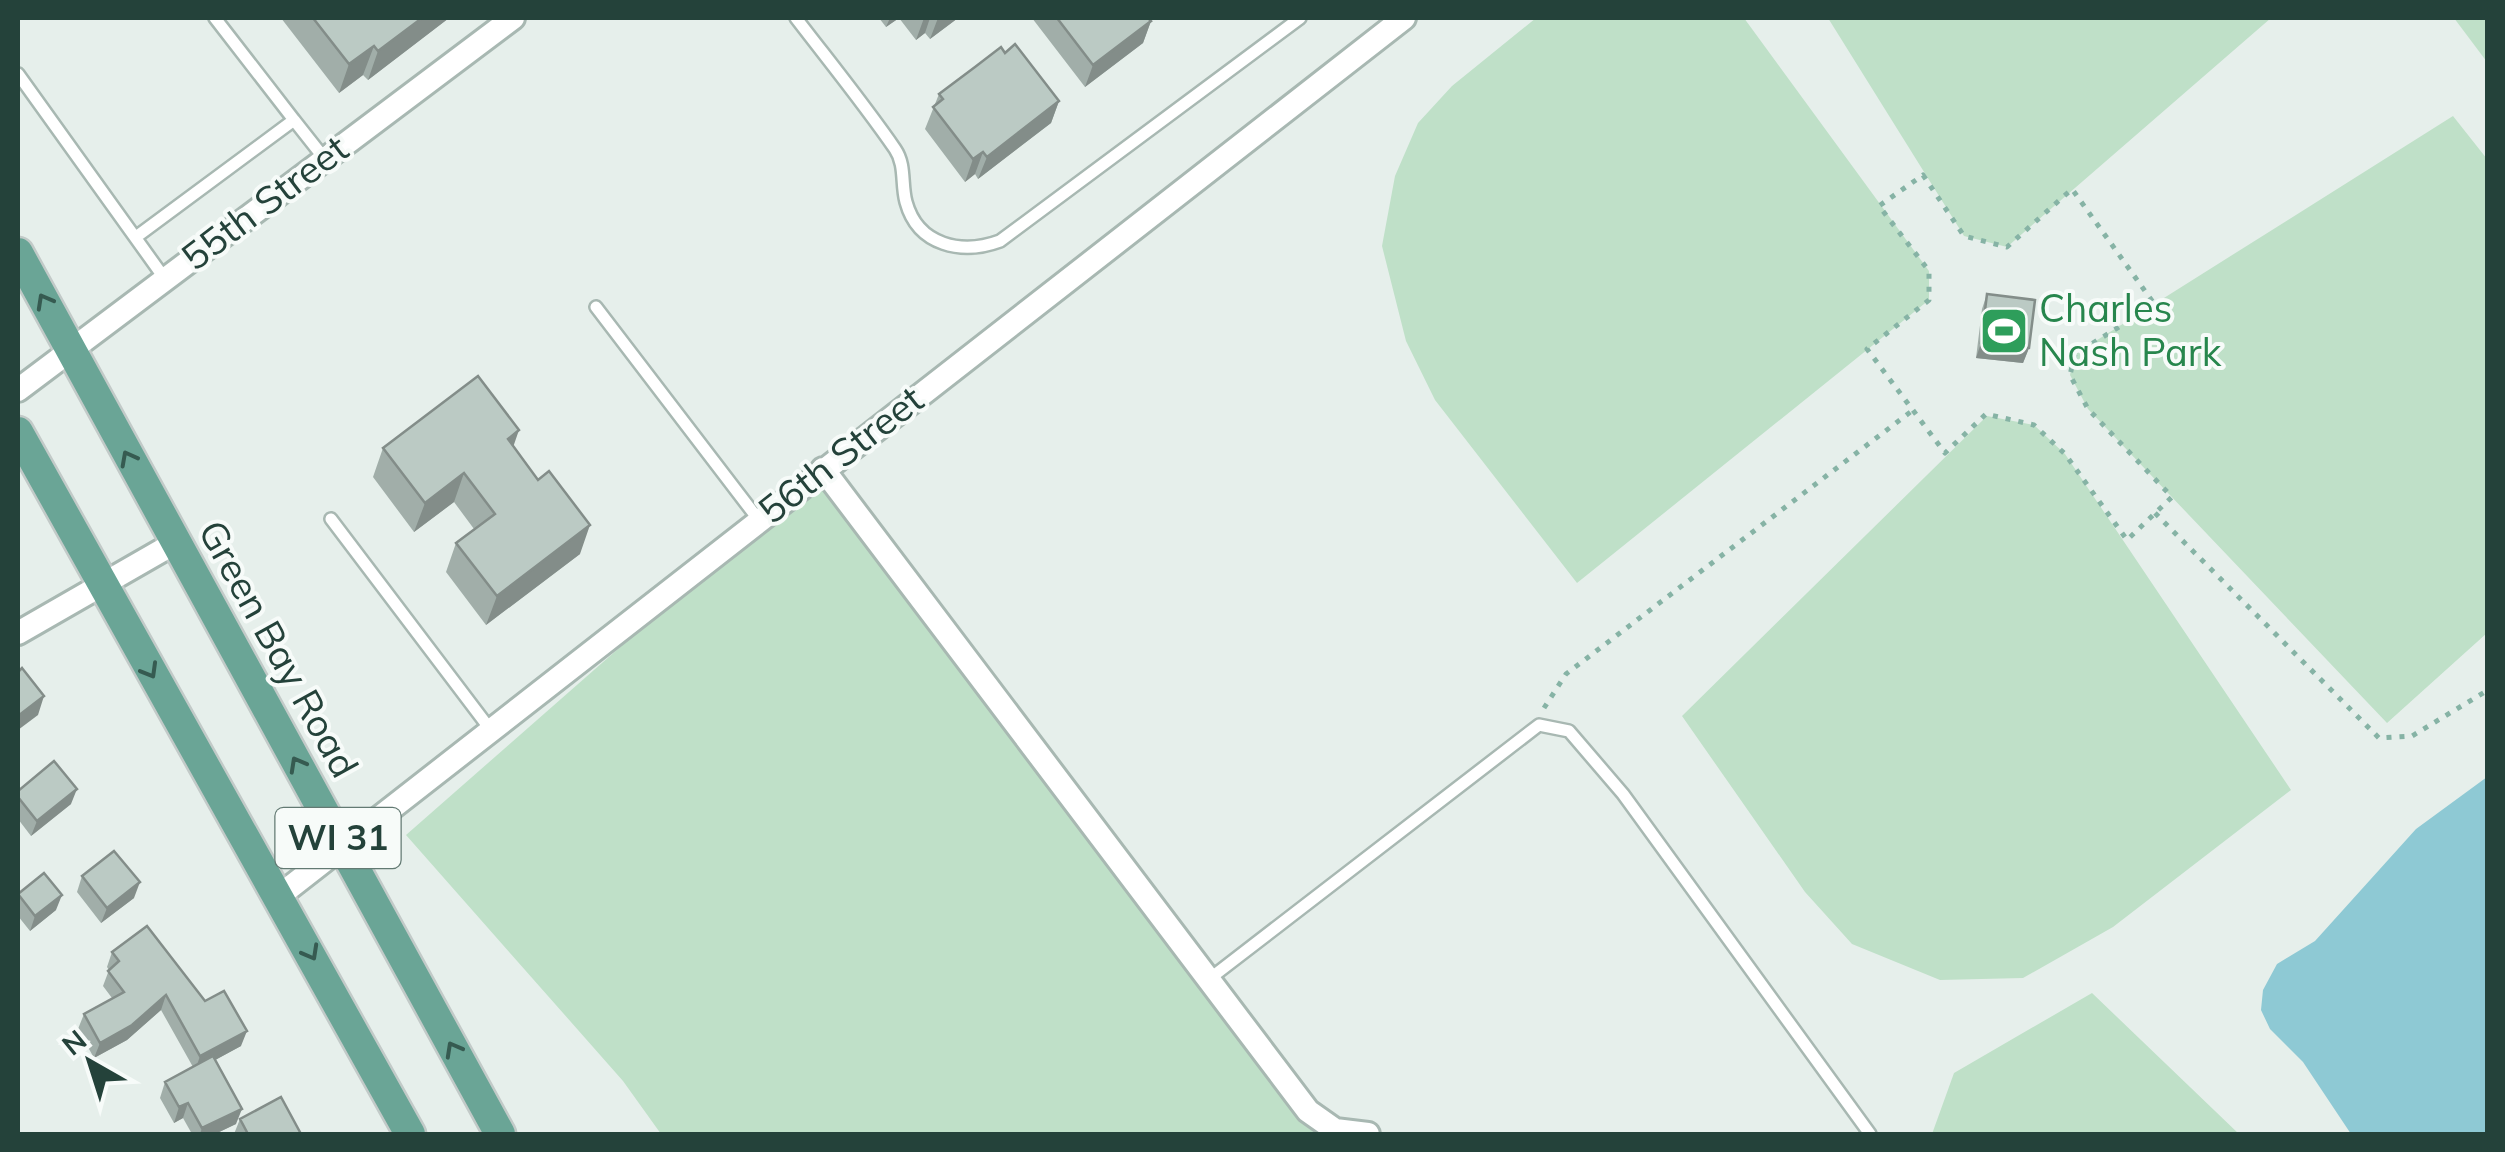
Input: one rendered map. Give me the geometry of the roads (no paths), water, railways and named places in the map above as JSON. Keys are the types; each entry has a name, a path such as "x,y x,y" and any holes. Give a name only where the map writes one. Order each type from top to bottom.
{"main road":[{"name":"Green Bay Road","path":"18,253 173,544 500,1134"},
{"name":"WI 31","path":"18,432 410,1134"}],"street":[{"name":"55th Street","path":"18,390 513,18"},
{"name":"56th Street","path":"279,896 1404,18"},
{"path":"823,469 1308,1111 1335,1130 1368,1134"},
{"path":"18,633 173,544"}],"lane":[{"path":"215,18 324,158"},
{"path":"796,18 900,157 905,200 917,225 940,244 960,248 1000,241 1300,18"},
{"path":"18,74 165,279"},
{"path":"136,237 294,120"},
{"path":"596,308 758,519"},
{"path":"331,519 490,729"},
{"path":"1208,980 1540,725 1569,730 1623,794 1870,1134"}],"water":[{"path":"2487,777 2487,1134 2351,1134 2303,1062 2270,1029 2261,1010 2263,990 2277,964 2315,941 2416,829"}],"place":[{"name":"Charles Nash Park","path":"2004,331"}]}
